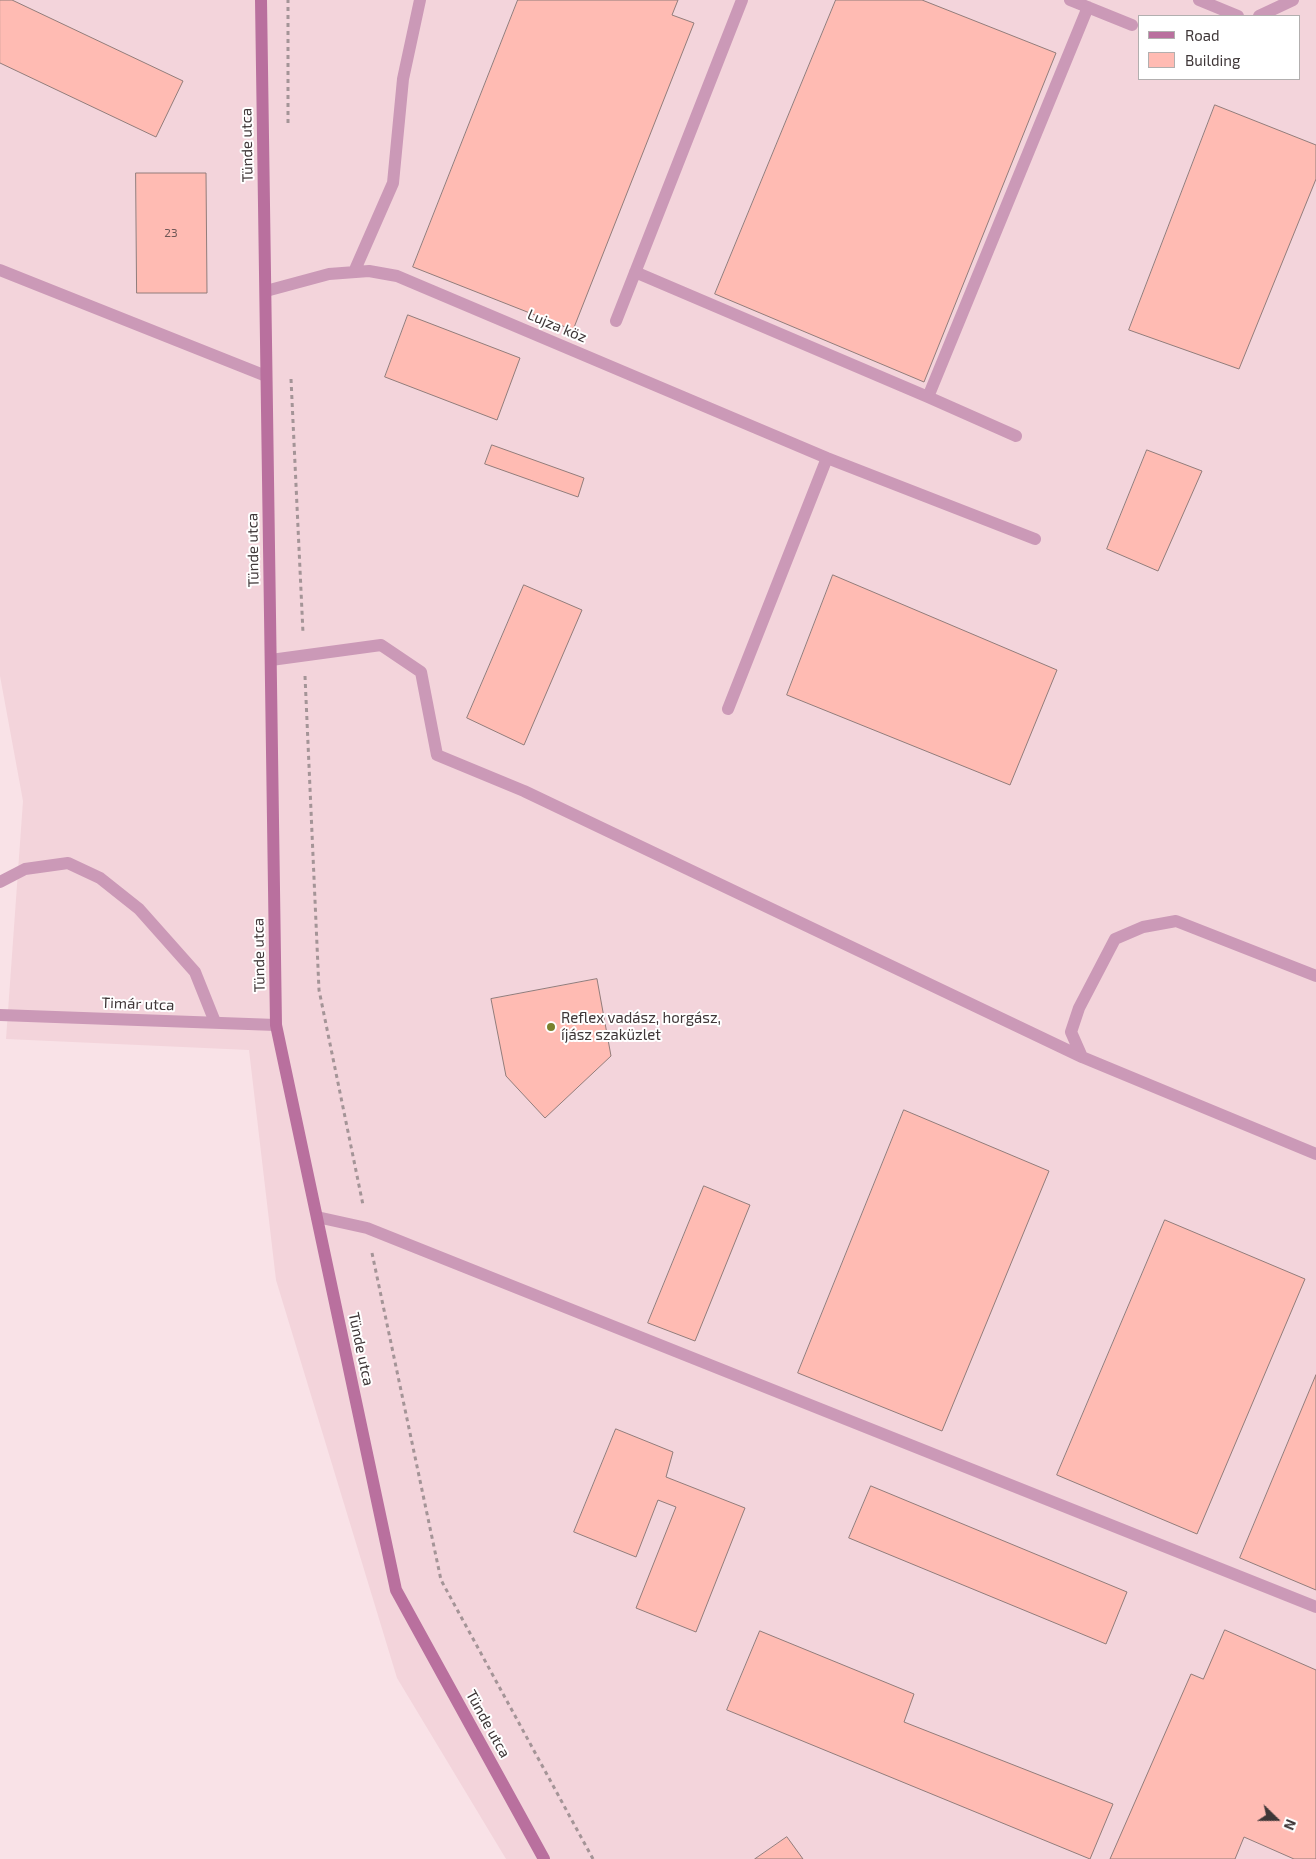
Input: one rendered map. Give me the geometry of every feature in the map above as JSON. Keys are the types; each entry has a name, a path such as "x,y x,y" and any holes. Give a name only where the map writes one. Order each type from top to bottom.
{"street":[{"name":"Tünde utca","path":"261,0 276,1025 396,1590 544,1859"},
{"path":"354,272 393,183 403,79 420,0"},
{"path":"616,321 742,0"},
{"path":"1070,0 1132,25"},
{"path":"1199,0 1236,15"},
{"path":"1261,15 1294,0"},
{"path":"928,397 1088,7"},
{"path":"0,270 266,376"},
{"name":"Lujza köz","path":"266,291 329,274 369,271 397,276 827,458 1035,539"},
{"path":"635,272 1016,436"},
{"path":"728,709 827,458"},
{"path":"271,660 381,645 421,672 437,755 524,791 1082,1057 1316,1154"},
{"path":"0,882 25,869 68,863 100,878 139,909 195,972 215,1022"},
{"path":"1082,1057 1071,1032 1079,1008 1115,938 1143,927 1176,921 1316,976"},
{"name":"Timár utca","path":"0,1015 276,1025"},
{"path":"317,1218 367,1228 1316,1607"}],"path":[{"path":"288,0 288,128"},
{"path":"291,375 319,990 367,1228 441,1580 594,1859"}],"shaded area":[{"path":"0,0 1316,0 1316,1859 506,1859 397,1678 276,1280 249,1050 6,1039 23,801 0,676"}],"building":[{"path":"0,0 12,0 183,81 156,137 0,63"},
{"path":"518,0 678,0 672,15 694,23 573,330 413,267"},
{"path":"836,0 922,0 1056,53 924,382 715,294"},
{"path":"1215,105 1316,145 1316,179 1239,369 1129,330"},
{"path":"136,173 206,173 207,293 137,293"},
{"path":"408,315 520,358 497,420 385,377"},
{"path":"492,445 584,478 578,497 485,464"},
{"path":"1147,450 1202,471 1158,571 1107,549"},
{"path":"833,575 1057,670 1010,785 787,695"},
{"path":"524,585 582,610 524,745 467,718"},
{"name":"Reflex vadász, horgász, íjász szaküzlet","path":"597,979 611,1056 545,1118 506,1076 491,999"},
{"path":"904,1110 1049,1171 942,1431 798,1373"},
{"path":"704,1186 750,1205 695,1341 648,1323"},
{"path":"1165,1220 1305,1279 1197,1534 1057,1475"},
{"path":"1316,1375 1316,1590 1240,1558"},
{"path":"616,1429 673,1452 666,1477 745,1508 696,1632 636,1608 676,1507 658,1500 636,1557 574,1532"},
{"path":"871,1486 1127,1592 1106,1644 849,1538"},
{"path":"1225,1630 1316,1670 1316,1859 1294,1859 1244,1837 1235,1859 1110,1859 1191,1674 1203,1679"},
{"path":"760,1631 914,1694 904,1722 1113,1804 1090,1859 727,1710"},
{"path":"787,1837 803,1859 755,1859"}],"place":[{"name":"Reflex vadász, horgász, íjász szaküzlet","path":"551,1027"}]}
